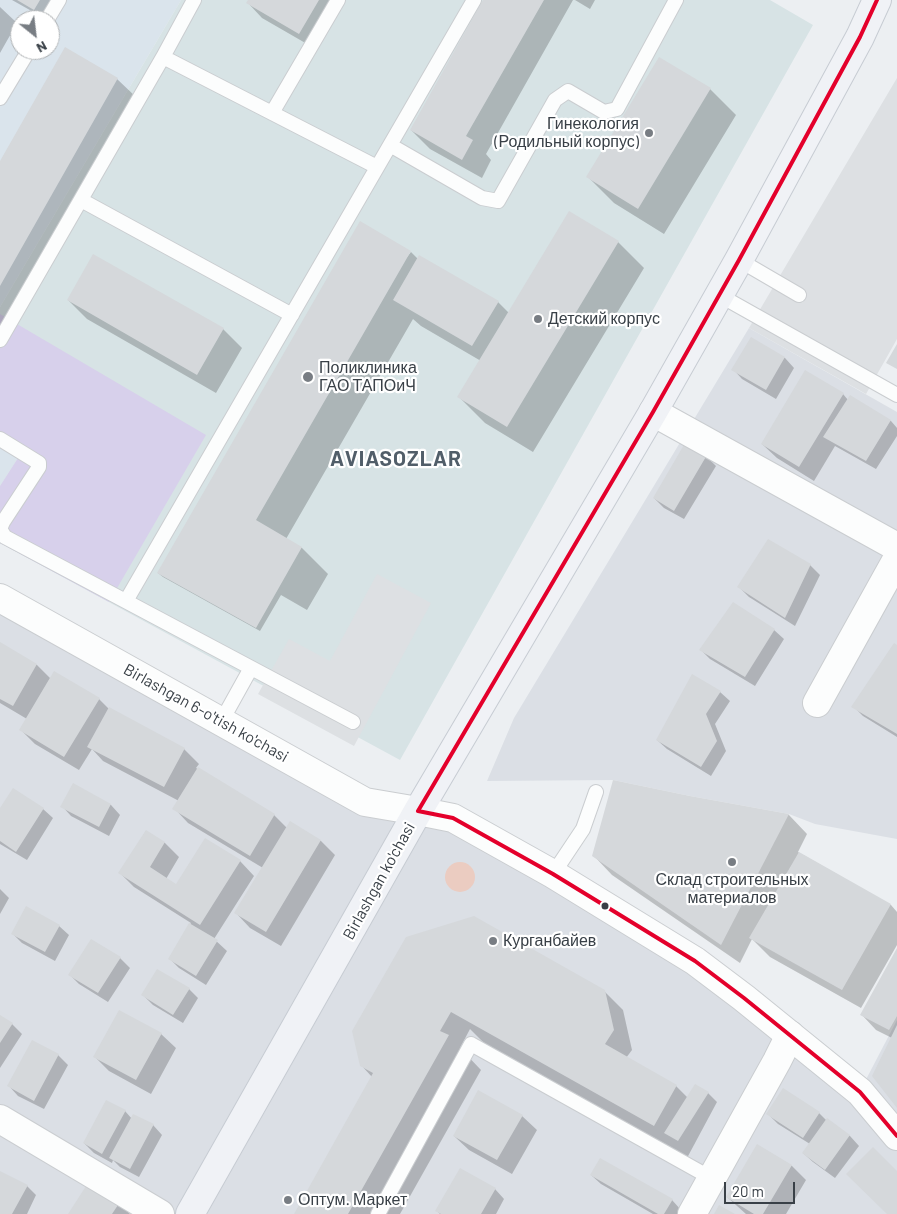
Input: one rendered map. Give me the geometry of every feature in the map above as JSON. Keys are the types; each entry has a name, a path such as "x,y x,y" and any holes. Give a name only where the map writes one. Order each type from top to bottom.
{"main road":[{"name":"Birlashgan ko'chasi","path":"190,1214 418,811 653,412 739,260 860,37 877,0"},
{"path":"893,0 897,2"}],"street":[{"path":"653,412 897,547"},
{"path":"817,703 897,559"},
{"name":"Birlashgan 6-o'tish ko'chasi","path":"0,598 365,802 453,818 553,874 695,962 744,998 860,1092 897,1136"},
{"path":"692,1214 790,1035"},
{"path":"0,1120 160,1214"}],"lane":[{"path":"0,340 194,0"},
{"path":"272,113 338,0"},
{"path":"126,601 474,0"},
{"path":"390,145 482,198 498,201 555,100 568,92 604,112 617,109 676,0"},
{"path":"163,57 377,167"},
{"path":"0,98 23,60"},
{"path":"81,200 292,316"},
{"path":"739,260 799,295"},
{"path":"719,295 897,395"},
{"path":"0,439 39,463 39,467 3,522 0,529 5,537 353,722"},
{"path":"221,722 251,668"},
{"path":"553,874 583,829 596,792"},
{"path":"378,1214 471,1044 710,1178"}],"shaded area":[{"path":"0,0 181,0 0,307"},
{"name":"Поликлиника ГАО ТАПОиЧ","path":"181,0 770,0 813,25 400,760 0,543 0,486 18,458 0,447 0,307"},
{"path":"897,78 897,339 866,394 749,328"},
{"path":"0,314 206,435 109,602 0,543 0,486 18,458 0,447"},
{"path":"749,328 897,412 897,839 815,824 789,814 613,780 487,781 514,718"},
{"path":"0,447 18,458 0,486"},
{"path":"377,574 431,603 354,746 258,694 289,639 330,661"},
{"path":"0,598 365,802 418,811 553,874 860,1091 897,1020 897,1214 0,1214"},
{"path":"460,862 471,866 475,877 471,888 460,892 449,888 445,877 449,866"}],"building":[{"path":"17,0 40,0 34,10"},
{"path":"248,0 319,0 299,34 246,3"},
{"path":"483,0 544,0 466,136 473,140 462,160 410,130"},
{"path":"65,47 118,78 0,286 0,161 58,60 60,60 60,56"},
{"name":"Гинекология (Родильный корпус)","path":"659,57 711,88 638,209 586,177"},
{"name":"Детский корпус","path":"569,211 619,241 507,427 457,397"},
{"path":"360,221 411,251 256,520 302,547 256,628 157,573"},
{"path":"93,254 224,328 197,375 67,300"},
{"path":"419,255 499,301 472,346 393,300"},
{"path":"751,337 785,357 766,390 731,370"},
{"path":"897,344 897,369 886,363"},
{"path":"805,370 844,393 799,467 761,444"},
{"path":"850,395 891,420 866,461 823,437"},
{"path":"685,443 707,455 674,511 653,498"},
{"path":"768,539 811,564 785,618 737,587"},
{"path":"733,602 775,629 745,677 699,650"},
{"path":"0,642 37,664 13,706 0,699"},
{"path":"894,643 897,645 897,734 851,707"},
{"path":"54,671 100,698 64,757 19,730"},
{"path":"692,674 721,691 706,714 717,741 701,767 656,740"},
{"path":"109,707 185,748 164,787 87,747"},
{"path":"198,767 275,814 250,856 172,809"},
{"path":"613,780 789,814 721,945 592,856"},
{"path":"73,783 111,804 99,827 60,807"},
{"path":"13,788 44,808 16,852 0,841 0,808"},
{"path":"290,821 321,840 266,932 234,913"},
{"path":"146,830 165,842 150,867 176,884 205,838 241,860 200,925 118,873"},
{"path":"799,852 891,904 842,990 749,938"},
{"path":"26,906 60,925 45,952 11,934"},
{"path":"474,916 605,990 614,1030 605,1044 677,1085 654,1126 451,1012 440,1031 449,1035 348,1214 294,1214 373,1073 360,1066 352,1031 406,937"},
{"path":"189,923 218,940 196,976 168,959"},
{"path":"91,939 121,957 98,993 68,975"},
{"path":"897,948 897,1016 889,1030 860,1015"},
{"path":"157,969 190,988 173,1015 141,995"},
{"path":"119,1010 162,1033 136,1080 93,1057"},
{"path":"0,1015 13,1023 0,1043"},
{"path":"897,1025 897,1108 872,1076"},
{"path":"32,1040 59,1054 34,1101 7,1086"},
{"path":"695,1084 709,1092 678,1141 664,1133"},
{"path":"783,1088 820,1112 803,1138 766,1114"},
{"path":"478,1090 523,1115 497,1160 453,1136"},
{"path":"106,1100 126,1110 102,1154 83,1143"},
{"path":"133,1114 154,1124 130,1169 109,1158"},
{"path":"827,1118 850,1135 825,1170 802,1153"},
{"path":"757,1144 792,1165 763,1214 754,1214 726,1197"},
{"path":"873,1147 897,1171 897,1214 887,1214 846,1174"},
{"path":"600,1158 673,1199 664,1214 658,1214 590,1175"},
{"path":"460,1168 496,1188 481,1214 441,1214 435,1211"},
{"path":"0,1171 28,1185 12,1214 0,1214"},
{"path":"88,1183 120,1202 112,1214 68,1214"},
{"path":"719,1205 735,1214 714,1214"}],"transit line":[{"path":"418,811 653,412 739,260 860,37 877,0"},
{"path":"418,811 453,818 553,874 695,961 860,1092 897,1136"}],"place":[{"name":"Гинекология (Родильный корпус)","path":"649,133"},
{"name":"Детский корпус","path":"538,319"},
{"name":"Поликлиника ГАО ТАПОиЧ","path":"308,377"},
{"name":"Склад строительных материалов","path":"732,862"},
{"name":"Курганбайев","path":"493,941"},
{"name":"Оптум. Маркет","path":"288,1200"}],"district":[{"name":"AVIASOZLAR","path":"396,459"}]}
